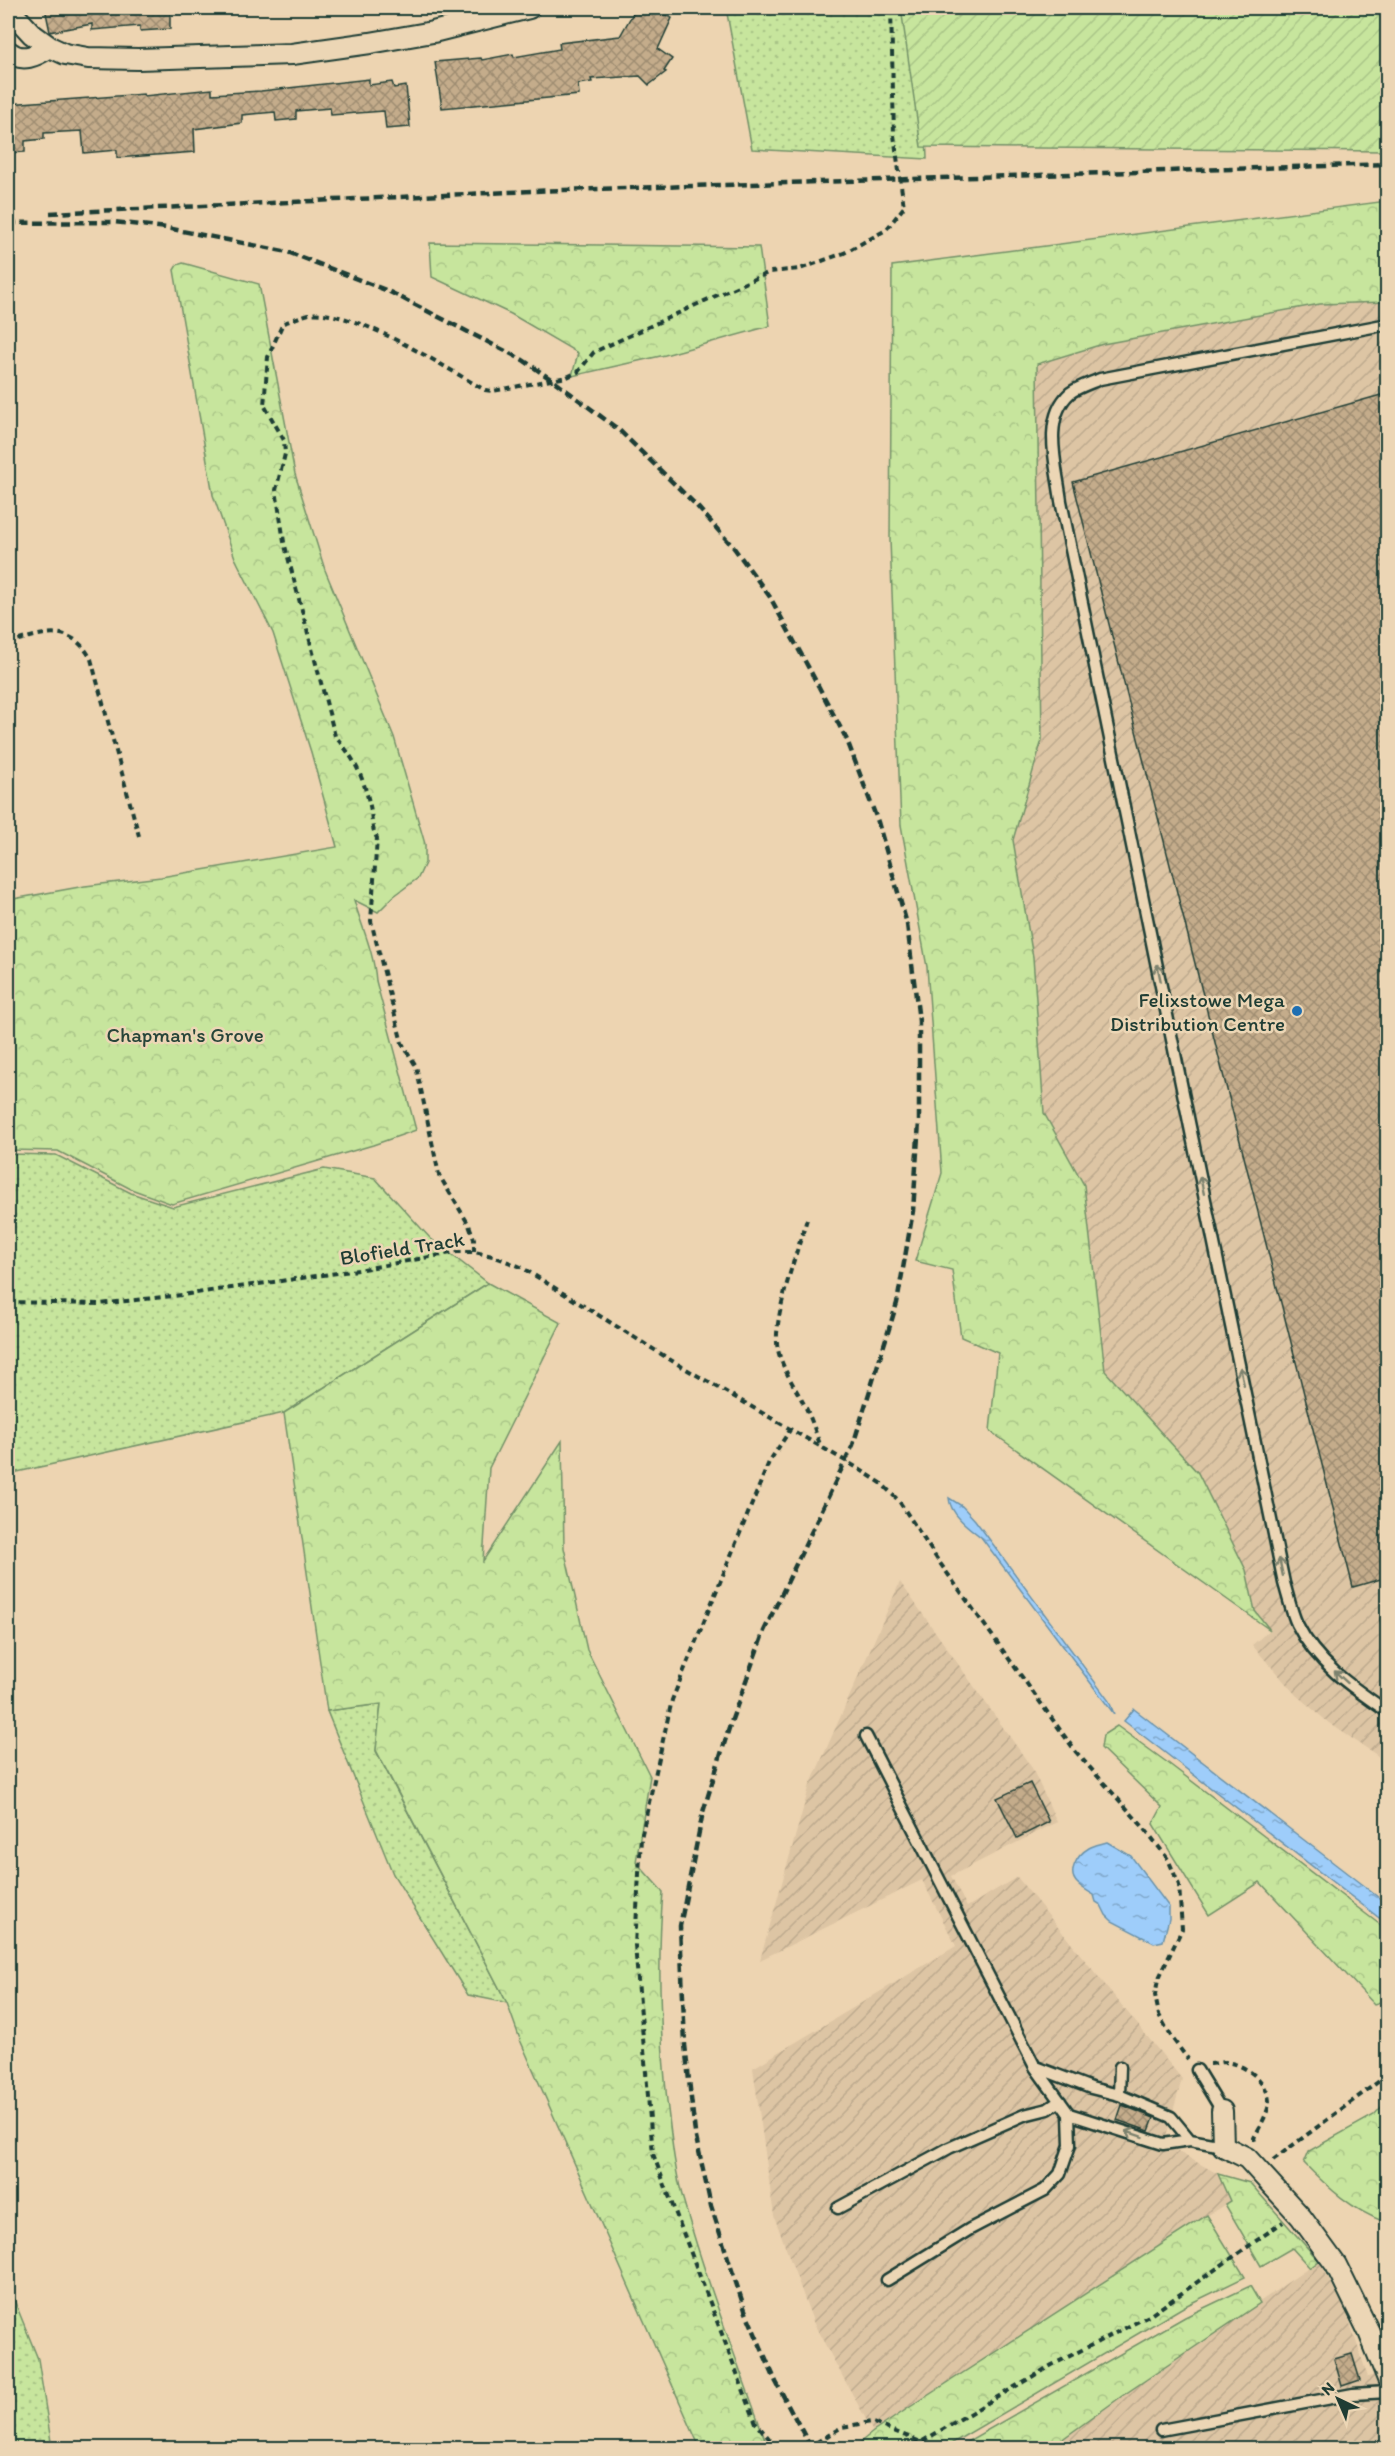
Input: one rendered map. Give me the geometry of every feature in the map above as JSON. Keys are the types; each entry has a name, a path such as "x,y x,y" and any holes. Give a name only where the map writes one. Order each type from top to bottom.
{"street":[{"path":"8,10 32,34 65,54 88,58 138,59 292,54 370,44 433,32 529,8"},
{"path":"8,51 19,58 29,57 50,47"},
{"path":"1222,2111 1223,2146 1247,2158 1301,2217 1336,2265 1369,2332 1388,2379"}],"lane":[{"path":"1388,324 1100,379 1072,392 1058,407 1053,432 1061,501 1284,1583 1297,1623 1315,1652 1342,1680 1388,1712"},
{"path":"866,1736 1035,2067 1069,2114 1070,2145 1060,2174 1045,2190 970,2229 887,2280"},
{"path":"1035,2067 1091,2088 1119,2095 1171,2117 1190,2140"},
{"path":"1119,2095 1120,2067"},
{"path":"1197,2070 1222,2111"},
{"path":"838,2208 949,2148 1024,2115 1048,2109 1060,2101"},
{"path":"1069,2114 1164,2144 1190,2140 1223,2146"},
{"path":"1161,2430 1353,2394 1388,2392"}],"path":[{"path":"474,1251 474,1239 469,1225 439,1175 416,1066 402,1043 371,921 377,838 372,830 370,804 354,759 335,736 284,542 276,490 285,454 284,440 264,405 268,357 283,323 309,314 345,318 386,336 485,390 493,391 567,377 578,372 594,352 711,298 770,272 800,269 844,253 876,236 886,230 904,207 894,135 891,8"},
{"path":"8,643 43,634 60,633 72,636 81,642 91,659 139,836"},
{"path":"807,1220 783,1301 777,1332 777,1347 783,1367 806,1409 821,1447"},
{"name":"Blofield Track","path":"8,1302 99,1304 182,1295 474,1251 521,1267 881,1483 899,1501 937,1559 1076,1752 1145,1829 1167,1859 1179,1885 1182,1929 1158,1980 1155,1995 1159,2015 1172,2038 1197,2070"},
{"path":"777,2448 756,2423 653,2154 635,1945 641,1838 672,1700 769,1462 790,1430"},
{"path":"1197,2070 1209,2064 1225,2062 1241,2067 1257,2076 1268,2095 1269,2104 1254,2138 1257,2147"},
{"path":"1270,2163 1378,2082 1388,2070"},
{"path":"807,2448 842,2427 871,2422 921,2442 1052,2365 1149,2316 1242,2253 1281,2223 1301,2217"}],"shaded area":[{"path":"1387,302 1387,1762 1329,1723 1296,1695 1252,1645 1270,1630 1255,1611 1246,1570 1198,1473 1105,1371 1084,1185 1044,1113 1033,957 1013,840 1042,740 1036,364 1103,344 1320,304"},
{"path":"900,1582 1032,1768 1057,1822 951,1876 967,1907 1017,1877 1182,2079 1164,2144 1218,2174 1230,2201 873,2432 814,2324 774,2216 753,2068 956,1946 922,1880 760,1960 809,1788"},
{"path":"1319,2261 1346,2311 1368,2377 1387,2371 1387,2448 1050,2448 1122,2396"}],"green space":[{"path":"726,8 921,8 927,159 752,149"},
{"path":"901,8 1387,8 1387,151 921,147"},
{"path":"1387,201 1387,302 1320,304 1103,344 1037,364 1042,740 1013,840 1033,957 1044,1113 1084,1185 1105,1371 1198,1473 1246,1570 1255,1611 1270,1630 990,1431 998,1353 961,1337 952,1270 915,1261 942,1173 927,967 901,825 890,540 892,266"},
{"path":"430,243 759,247 770,326 665,355 572,376 578,353 511,314 432,277"},
{"name":"Chapman's Grove","path":"183,263 259,284 295,474 325,570 394,737 425,844 425,863 418,878 394,896 378,912 354,900 370,950 376,981 416,1130 373,1145 172,1204 131,1189 58,1151 8,1150 8,900 337,847 311,752 273,633 235,558 213,495 174,270 177,265"},
{"path":"8,1154 56,1155 131,1193 173,1207 324,1169 375,1178 430,1238 488,1283 284,1413 8,1474"},
{"path":"488,1283 561,1323 489,1468 483,1561 562,1441 564,1548 587,1650 650,1776 636,1862 663,1892 660,1944 661,2023 667,2101 677,2175 702,2262 768,2448 700,2448 521,2042 507,2003 376,1750 381,1704 327,1711 284,1413"},
{"path":"381,1704 376,1751 507,2003 468,1995 393,1874 327,1711"},
{"path":"1117,1726 1387,1930 1387,2000 1374,2004 1260,1882 1209,1915 1153,1824 1162,1807 1101,1748 1103,1735"},
{"path":"1387,2101 1388,2221 1385,2222 1341,2197 1304,2163 1309,2151 1374,2115"},
{"path":"1218,2174 1250,2183 1319,2261 1310,2268 1292,2248 1261,2266 1225,2204 1230,2201"},
{"path":"1207,2215 1245,2277 1185,2306 944,2448 853,2448 907,2409"},
{"path":"8,2285 38,2359 52,2448 8,2448"},
{"path":"1250,2286 1260,2303 1122,2396 1050,2448 956,2448 1185,2317"}],"water":[{"path":"949,1498 962,1506 975,1520 1109,1701 1114,1714 981,1537 956,1515"},
{"path":"1134,1709 1387,1904 1387,1924 1124,1721"},
{"path":"1107,1842 1131,1856 1169,1907 1169,1919 1163,1941 1154,1943 1112,1921 1101,1905 1096,1902 1094,1895 1075,1880 1074,1864 1081,1855 1091,1847"}],"building":[{"path":"45,8 170,8 170,29 140,31 140,26 92,30 92,24 50,32"},
{"path":"636,8 651,8 672,18 658,49 672,59 664,71 666,72 649,85 640,76 591,79 592,82 578,84 579,95 442,108 435,62 481,58 482,60 513,54 514,57 560,49 559,43 620,36"},
{"path":"369,79 369,85 392,82 394,88 406,86 410,127 386,129 384,111 331,115 330,108 296,111 296,119 276,121 275,112 242,115 242,123 194,129 195,152 117,158 117,150 84,153 82,131 44,133 44,139 25,141 25,152 8,153 8,104 144,94 144,96 212,89 212,94 261,91"},
{"name":"Felixstowe Mega Distribution Centre","path":"1388,393 1388,1577 1353,1587 1073,482"},
{"path":"1030,1783 1049,1822 1017,1838 997,1798"},
{"path":"1122,2105 1154,2118 1149,2131 1117,2120"},
{"path":"1352,2354 1360,2380 1342,2386 1334,2359"}],"railway":[{"path":"50,213 532,191 1388,164"},
{"path":"8,223 113,222 167,228 288,252 388,291 523,360 558,384 619,430 695,504 734,548 770,597 847,740 878,822 907,924 919,1021 919,1122 913,1211 897,1303 853,1445 764,1631 730,1725 703,1812 680,1926 685,2045 695,2133 711,2206 745,2310 776,2382 811,2448"}],"place":[{"name":"Felixstowe Mega Distribution Centre","path":"1297,1011"}]}
